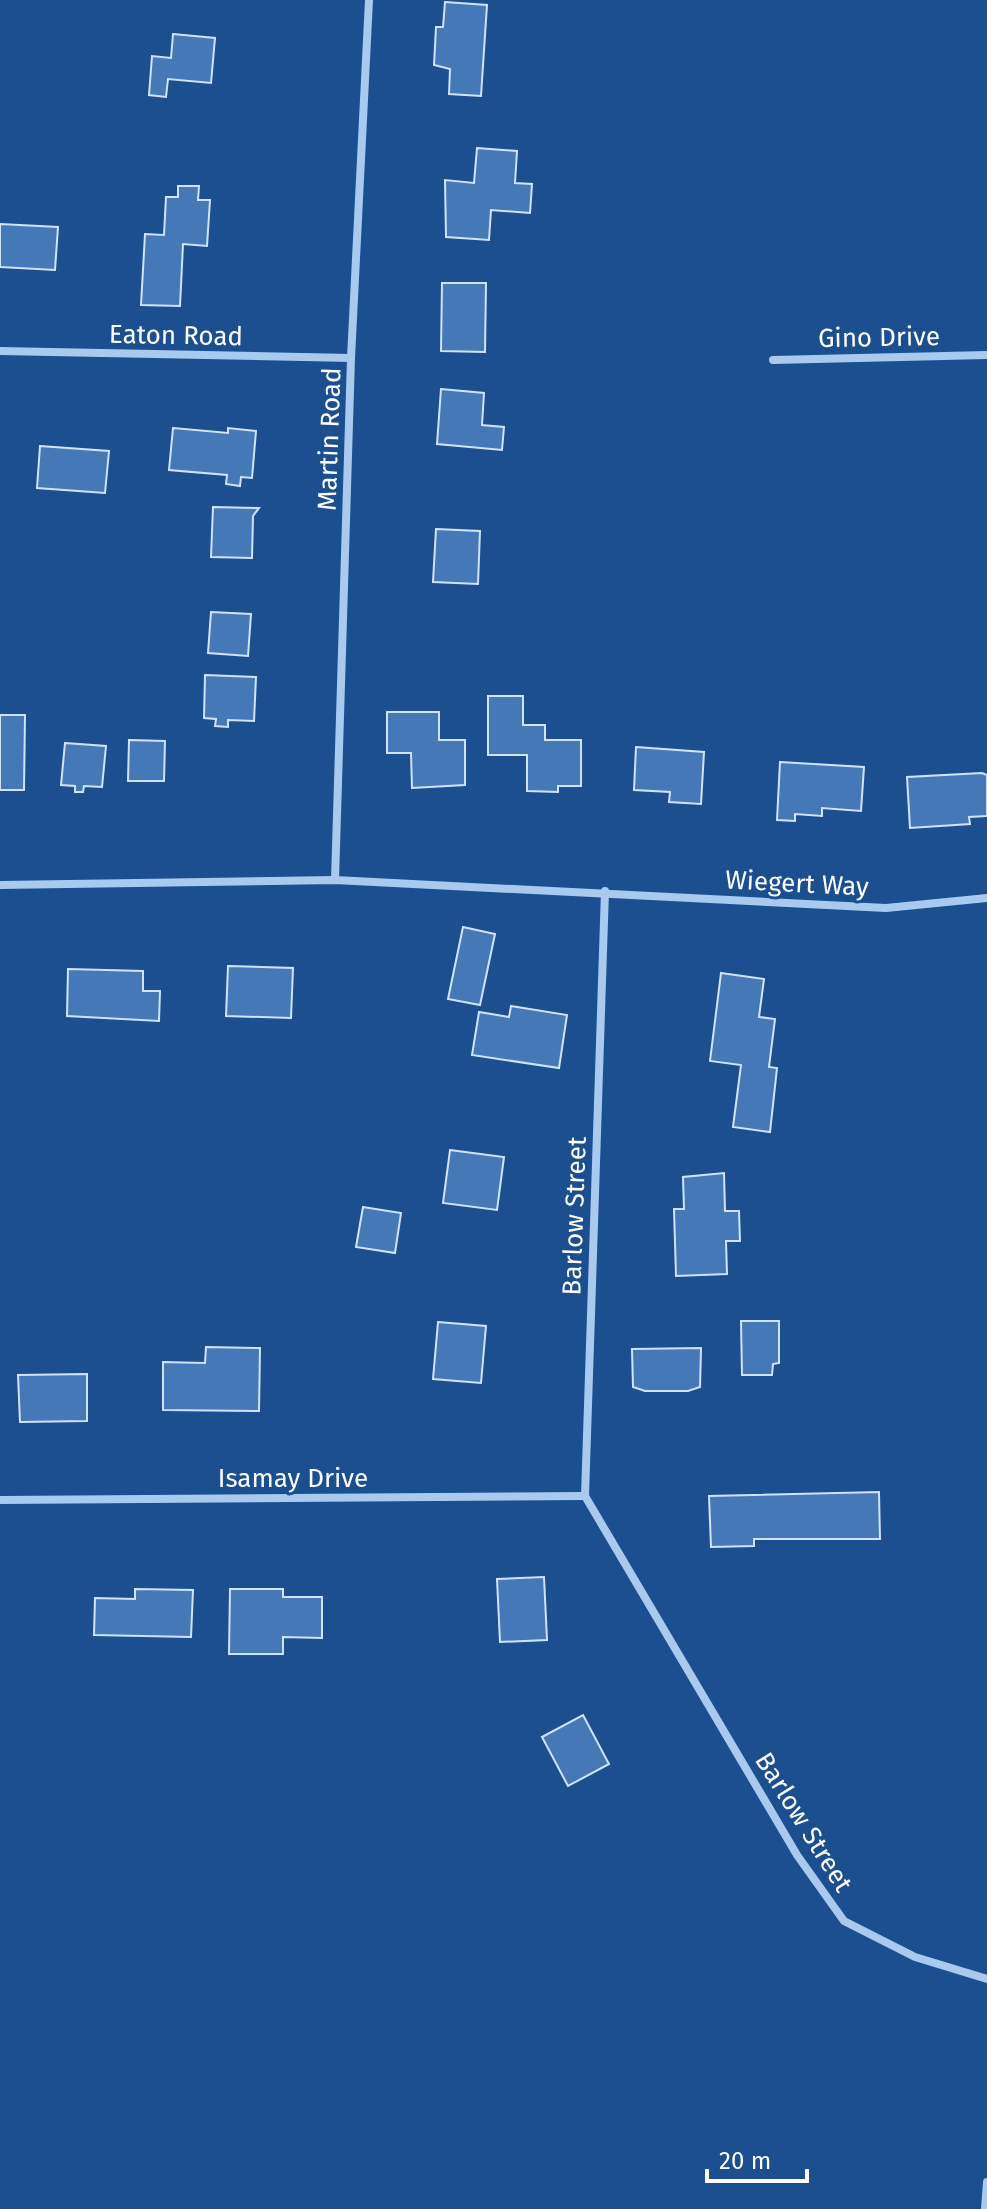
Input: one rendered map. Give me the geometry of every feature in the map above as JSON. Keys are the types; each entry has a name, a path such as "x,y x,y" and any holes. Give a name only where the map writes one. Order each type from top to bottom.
{"street":[{"name":"Martin Road","path":"335,880 351,358 369,0"},
{"name":"Eaton Road","path":"0,351 351,358"},
{"name":"Gino Drive","path":"773,360 987,355"},
{"path":"0,885 335,880 605,891"},
{"name":"Wiegert Way","path":"605,891 886,908 987,898"},
{"name":"Barlow Street","path":"605,891 585,1496 797,1855 844,1921 915,1957 987,1979"},
{"name":"Isamay Drive","path":"0,1500 585,1496"},
{"path":"985,2209 987,2182"}],"building":[{"path":"445,2 487,5 481,96 449,94 450,69 434,65 436,27 443,27"},
{"path":"173,34 215,38 211,83 168,79 166,97 149,95 152,56 171,58"},
{"path":"477,148 517,151 515,183 532,184 530,213 491,210 489,240 446,237 445,180 474,183"},
{"path":"178,186 199,186 198,200 210,200 207,246 183,244 180,306 141,305 145,234 164,235 166,197 178,197"},
{"path":"0,224 58,227 55,270 0,267"},
{"path":"442,283 486,283 485,352 441,351"},
{"path":"441,389 484,393 482,425 504,427 502,450 437,444"},
{"path":"173,428 228,433 228,428 256,431 252,478 241,477 240,486 226,484 227,475 169,470"},
{"path":"40,446 109,451 105,493 37,488"},
{"path":"213,507 259,508 253,516 252,558 211,557"},
{"path":"436,529 480,531 478,584 433,582"},
{"path":"211,612 251,614 248,656 208,653"},
{"path":"205,675 256,677 254,721 228,720 228,727 215,726 216,719 204,718"},
{"path":"488,696 523,696 523,725 545,725 545,740 581,740 581,786 558,786 558,792 527,791 527,755 488,755"},
{"path":"387,712 439,712 439,740 465,740 465,785 412,788 411,753 387,753"},
{"path":"0,715 25,715 24,790 0,790"},
{"path":"129,740 165,741 164,781 128,781"},
{"path":"65,743 106,746 102,787 84,786 83,792 75,792 75,786 61,785"},
{"path":"636,747 704,752 701,804 669,802 670,792 634,790"},
{"path":"780,762 864,767 861,811 822,808 822,816 795,814 795,821 777,820"},
{"path":"987,775 987,816 969,817 970,824 910,828 907,777"},
{"path":"463,927 495,934 480,1005 448,999"},
{"path":"228,966 293,968 291,1018 226,1016"},
{"path":"68,969 143,971 143,991 160,991 159,1021 67,1016"},
{"path":"721,973 764,979 759,1017 775,1019 769,1067 777,1068 770,1132 733,1127 741,1065 710,1061"},
{"path":"511,1006 567,1015 559,1068 472,1055 479,1012 509,1017"},
{"path":"450,1150 504,1157 497,1210 443,1203"},
{"path":"724,1173 725,1211 739,1211 740,1241 726,1241 727,1274 676,1276 674,1209 684,1209 683,1177"},
{"path":"363,1207 401,1213 395,1253 356,1247"},
{"path":"741,1321 779,1321 779,1363 773,1364 772,1375 742,1375"},
{"path":"438,1322 486,1326 481,1383 433,1379"},
{"path":"206,1347 260,1348 259,1411 163,1410 163,1362 205,1363"},
{"path":"701,1348 700,1387 688,1391 645,1391 633,1387 632,1349"},
{"path":"87,1374 87,1421 20,1422 18,1375"},
{"path":"879,1492 880,1539 754,1539 754,1546 711,1547 709,1496"},
{"path":"544,1577 547,1640 500,1642 497,1579"},
{"path":"135,1589 193,1590 191,1637 94,1635 95,1598 135,1599"},
{"path":"230,1589 283,1589 283,1597 322,1597 322,1638 283,1637 283,1654 229,1654"},
{"path":"583,1715 609,1764 568,1786 542,1737"}]}
